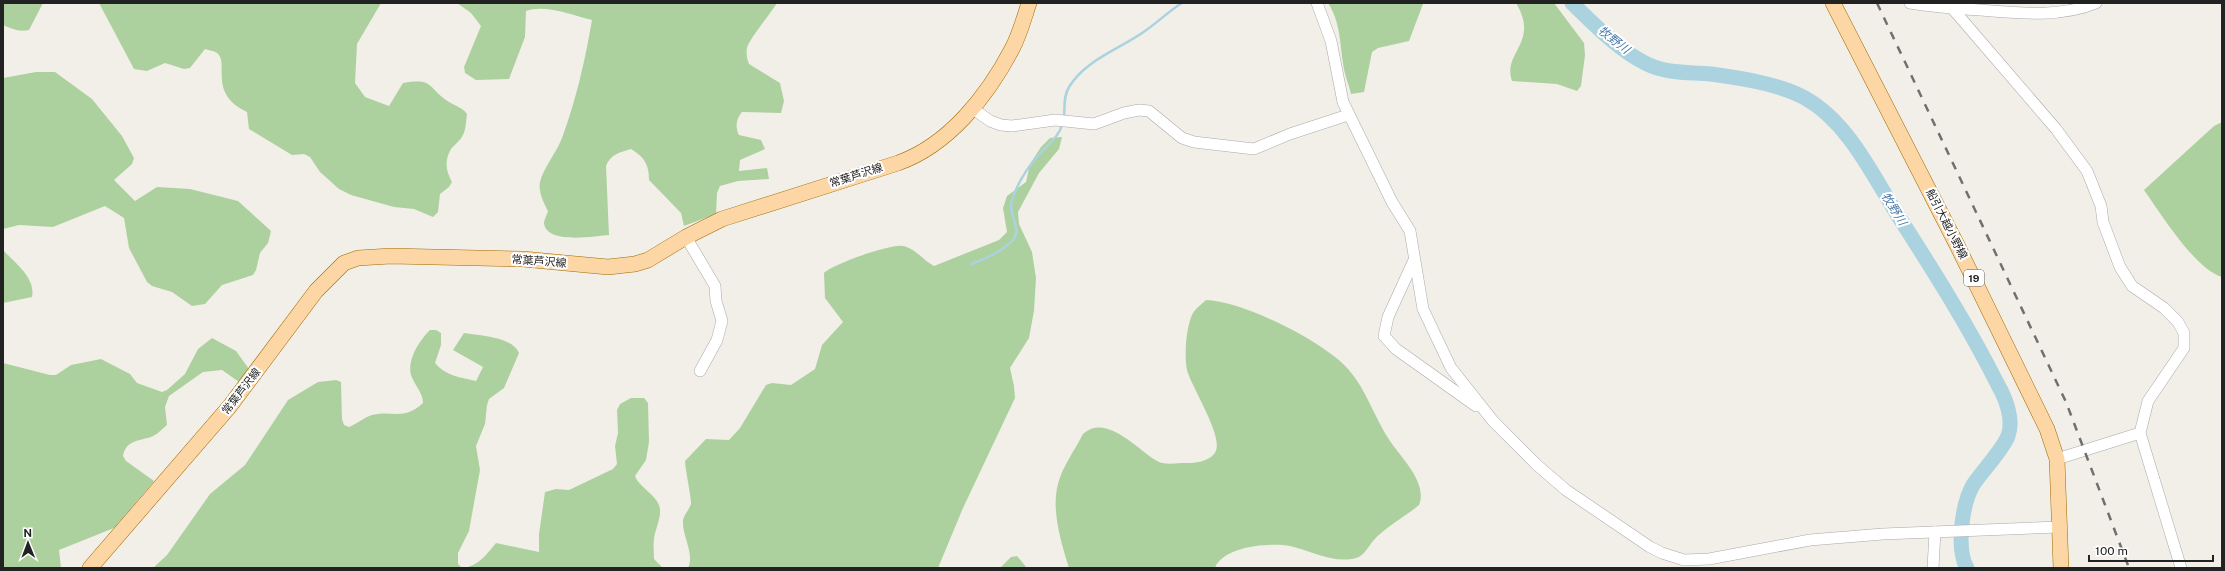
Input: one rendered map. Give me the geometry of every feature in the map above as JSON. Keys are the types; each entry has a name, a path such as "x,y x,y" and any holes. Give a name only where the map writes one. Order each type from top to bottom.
{"main road":[{"name":"常葉芦沢線","path":"90,568 230,406 316,292 344,263 358,258 375,256 523,259 621,266 648,260 686,237 742,212 911,158 923,152 936,142 972,108 990,86 1012,49 1029,3"},
{"name":"船引大越小野線","path":"1833,3 2047,428 2057,459 2061,568"}],"street":[{"path":"1317,3 1331,41 1337,74 1348,115 1392,202 1410,231 1423,309 1451,368 1488,415 1536,465 1566,490 1650,547 1662,553 1684,560 1709,559 1810,540 1935,532 2059,527"},
{"path":"1910,3 1952,8 2021,13 2066,12 2096,3"},
{"path":"1952,8 2056,129 2087,171 2101,206 2103,222 2120,267 2132,286 2164,308 2178,322 2184,333 2184,348 2148,401 2140,433 2181,568"},
{"path":"972,108 990,121 1001,125 1012,126 1055,120 1094,124 1124,113 1139,110 1149,111 1182,138 1194,142 1254,149 1290,134 1348,115"},
{"path":"686,237 716,286 716,301 722,321 717,340 700,371"},
{"path":"1414,260 1388,317 1384,336 1396,348 1488,415"},
{"path":"2057,459 2140,433"},
{"path":"1933,568 1935,532"}],"green space":[{"path":"3,3 43,3 29,30 22,31 3,25"},
{"path":"99,3 381,3 357,44 355,83 365,97 389,106 403,83 425,82 446,100 462,109 467,114 463,135 451,149 447,158 447,170 452,182 449,187 440,194 438,212 433,217 414,209 394,207 351,195 339,189 320,172 310,157 304,154 292,155 249,129 247,112 235,104 227,96 223,88 222,64 216,52 205,49 190,68 184,69 165,63 147,71 134,69"},
{"path":"457,3 777,3 748,44 747,58 749,64 780,83 784,101 781,113 742,112 737,120 739,135 761,140 765,149 740,160 739,171 767,168 769,179 738,181 720,186 717,193 716,214 684,226 681,213 649,180 647,165 639,155 631,149 619,153 610,159 606,166 609,235 572,238 553,234 547,230 544,223 548,211 543,201 540,182 562,138 572,109 580,80 592,20 550,9 533,9 526,11 525,37 509,79 476,80 465,73 464,67 481,26 471,13"},
{"path":"1328,3 1423,4 1409,41 1378,48 1372,52 1364,92 1351,94 1344,67 1335,17"},
{"path":"1516,3 1554,3 1584,43 1585,55 1581,86 1577,91 1557,84 1512,81 1510,71 1512,62 1523,38 1524,28 1522,17"},
{"path":"36,72 55,72 92,99 122,136 134,158 132,164 114,180 135,201 157,187 190,189 238,201 271,231 268,243 260,253 256,270 253,275 222,285 205,304 192,306 172,292 152,286 147,282 129,248 124,218 105,206 53,227 19,225 3,229 3,78"},
{"path":"2222,122 2222,277 2212,272 2201,263 2179,240 2144,190 2214,126"},
{"path":"1062,137 1059,149 1039,173 1018,212 1019,224 1032,252 1036,278 1034,311 1029,338 1010,368 1015,398 963,508 938,568 688,568 690,557 684,533 683,521 691,502 685,461 706,439 729,440 740,428 766,385 772,383 791,385 815,369 822,345 843,322 825,298 824,273 829,269 850,260 875,251 896,246 903,246 912,249 934,266 999,240 1007,232 1003,208 1007,196 1026,182 1030,164 1041,147 1050,138"},
{"path":"3,250 28,277 31,283 32,297 3,303"},
{"path":"1206,300 1241,307 1282,325 1322,347 1349,370 1361,387 1390,441 1407,463 1417,480 1421,497 1419,505 1383,531 1364,553 1356,558 1331,558 1290,546 1260,545 1237,550 1227,555 1215,568 1069,568 1056,515 1056,494 1062,471 1083,434 1092,428 1112,430 1159,462 1165,463 1172,464 1197,462 1208,459 1214,454 1217,447 1216,438 1207,414 1190,378 1186,364 1186,341 1191,318 1194,311"},
{"path":"430,330 436,330 441,333 441,345 435,363 448,373 459,377 476,381 483,367 453,350 464,333 503,340 515,347 519,353 504,388 489,399 485,424 476,446 480,470 469,531 458,553 458,564 462,568 153,568 167,555 210,494 245,465 288,400 318,382 336,380 341,382 342,419 344,425 349,427 372,415 410,412 423,403 422,395 414,382 410,369 415,350"},
{"path":"212,338 236,351 249,369 239,382 222,370 203,372 169,396 165,407 167,425 153,436 130,444 125,451 123,456 126,461 154,481 114,528 59,550 61,568 3,568 3,363 50,375 56,375 71,365 101,359 130,374 137,383 162,392 167,390 185,374 198,349"},
{"path":"631,398 644,398 648,403 649,442 646,460 635,476 637,480 654,497 659,505 660,513 654,542 654,559 663,568 464,568 478,562 496,543 539,552 539,534 545,492 556,489 569,490 613,469 617,464 615,446 618,433 617,410 620,404"},
{"path":"1017,556 1027,568 1000,568 1011,557"}],"waterway":[{"path":"1064,118 1067,91 1084,69 1145,31 1182,3"},
{"name":"牧野川","path":"1572,3 1626,52 1647,64 1662,70 1711,74 1772,85 1805,98 1820,108 1834,121 1858,150 1963,320 2001,391 2010,417 2010,430 2005,442 1973,485 1966,503 1963,515 1961,538 1962,550 1967,568"},
{"path":"971,264 994,254 1013,240 1016,235 1016,226 1011,211 1014,194 1026,171 1055,137 1062,125"}],"railway":[{"path":"1877,3 2066,402 2129,568"}]}
